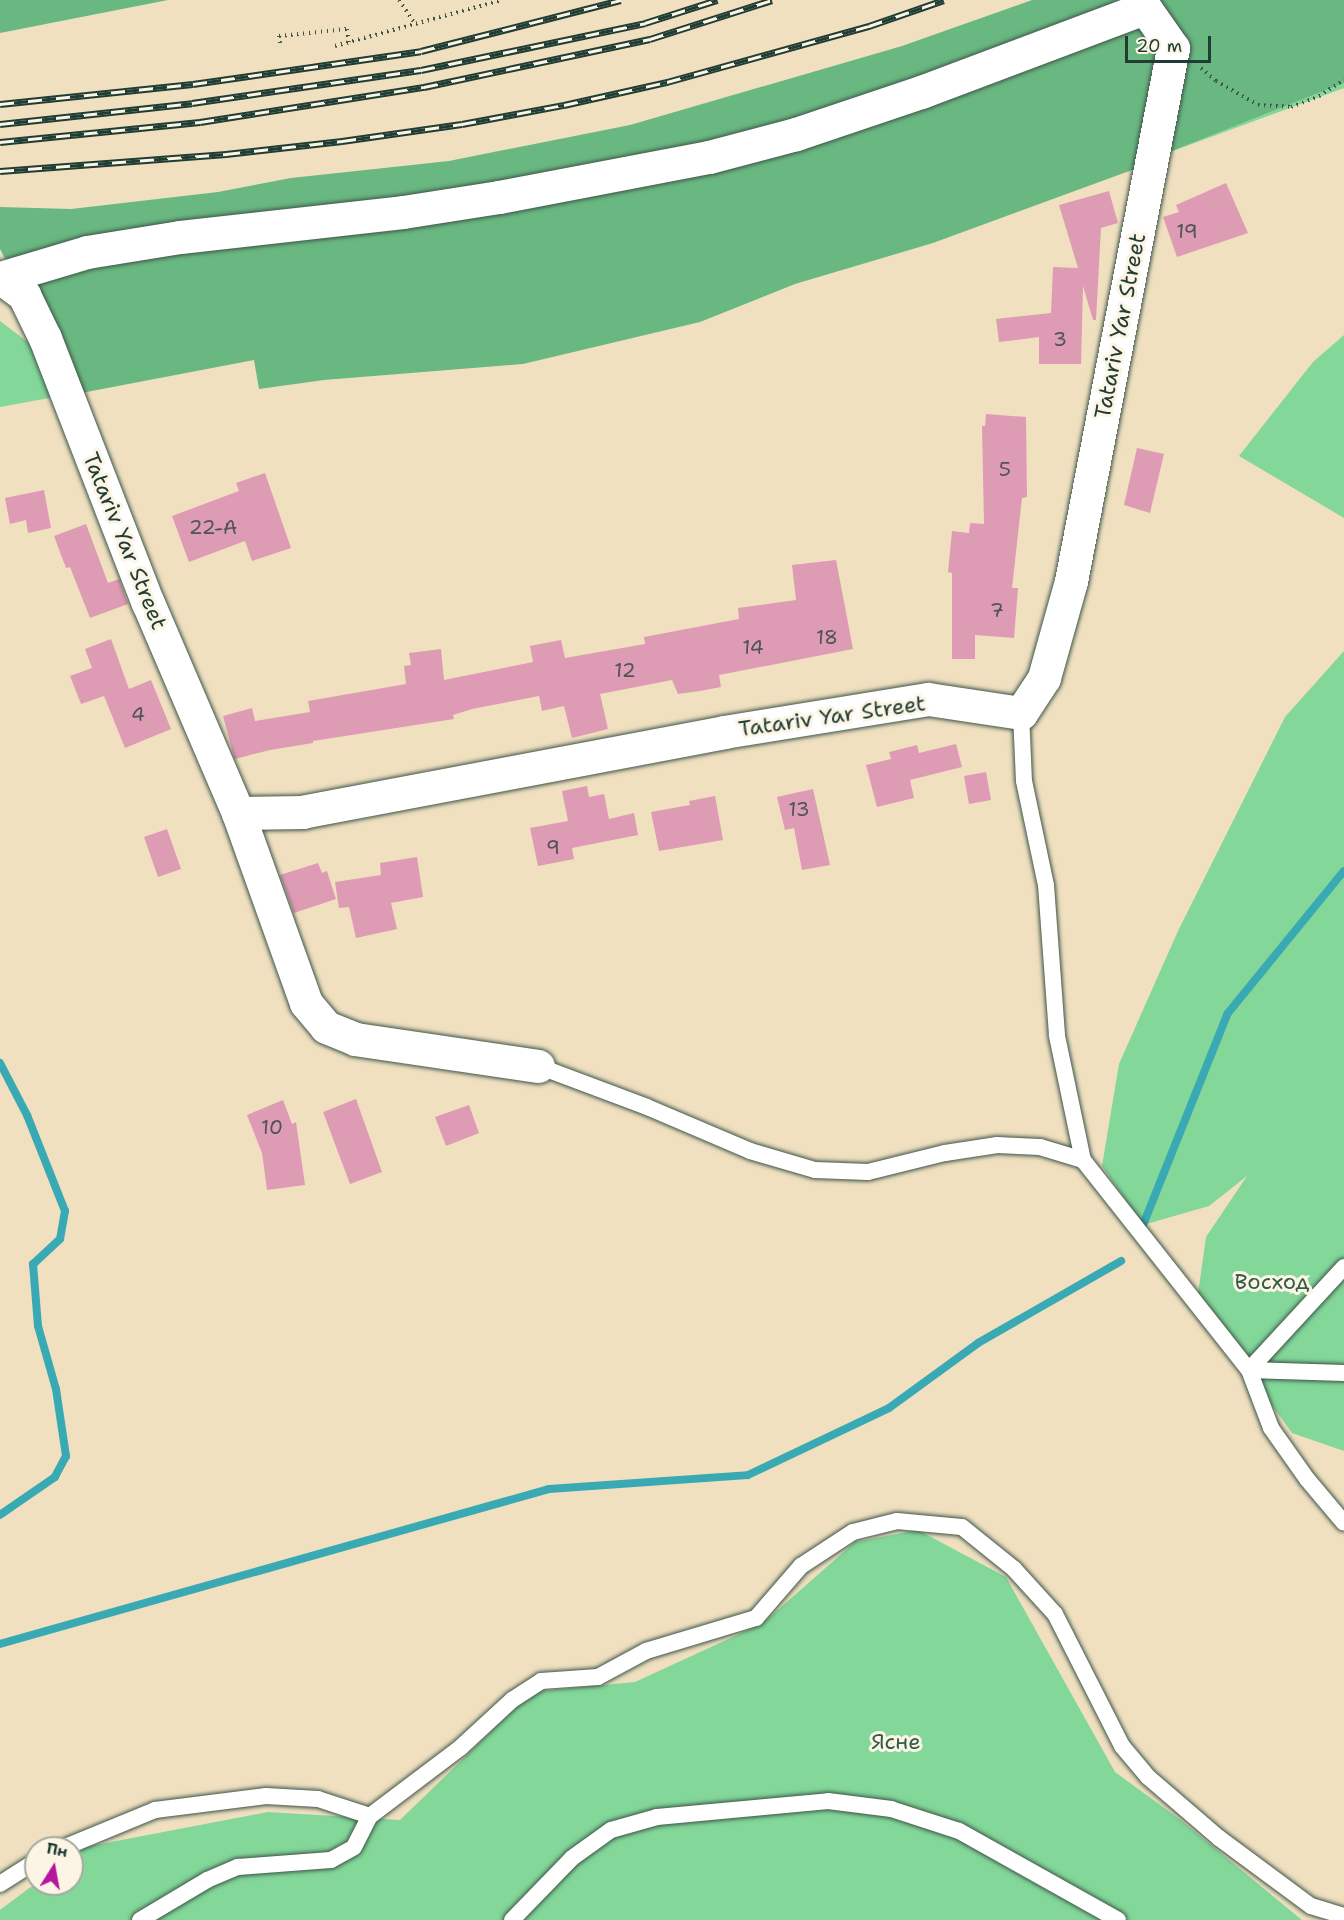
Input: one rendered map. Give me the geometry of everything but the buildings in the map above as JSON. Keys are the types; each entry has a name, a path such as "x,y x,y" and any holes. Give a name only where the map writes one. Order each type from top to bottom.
{"street":[{"path":"0,278 87,252 499,197 709,157 796,134 921,92 1145,8 1173,48"},
{"name":"Tatariv Yar Street","path":"238,813 303,812 725,732 928,699 1021,713 1044,678 1071,581 1173,48"},
{"name":"Tatariv Yar Street","path":"0,278 24,295 45,338 148,603 238,813 306,1003 326,1027 354,1039 538,1066"}],"lane":[{"path":"1021,713 1024,781 1046,885 1057,1036 1083,1160 1249,1370 1271,1428 1307,1479 1344,1523"},
{"path":"538,1066 646,1107 750,1151 816,1170 868,1172 945,1153 997,1145 1040,1147 1083,1160"},
{"path":"1249,1370 1344,1267"},
{"path":"1249,1370 1344,1373"},
{"path":"140,1920 207,1880 238,1867 331,1860 354,1847 370,1816 460,1748 512,1700 541,1681 598,1677 646,1651 756,1618 801,1566 853,1532 897,1521 962,1527 1014,1569 1055,1614 1122,1746 1149,1778 1220,1838 1311,1906 1344,1916"},
{"path":"84,1839 155,1810 266,1796 318,1799 370,1816"},
{"path":"512,1920 572,1858 611,1830 657,1817 828,1801 891,1809 959,1831 1118,1920"},
{"path":"0,1884 24,1869"}],"path":[{"path":"399,0 416,25"},
{"path":"335,46 502,0"},
{"path":"280,43 279,36 348,29 348,44"},
{"path":"1173,48 1216,81 1258,105 1291,107 1319,96 1344,80"}],"green space":[{"path":"0,0 168,0 0,33"},
{"path":"1032,0 1344,0 1344,83 1162,155 1143,166 933,243 795,284 700,322 523,364 324,380 259,389 254,360 76,394 0,249 0,207 71,209 218,192 291,178 449,161 630,125 902,46"},
{"path":"1344,83 1344,88 1162,155"},
{"path":"0,321 46,356 60,396 0,407"},
{"path":"1344,335 1344,518 1239,456 1313,362"},
{"name":"Восход","path":"1344,651 1344,1451 1292,1433 1197,1301 1206,1237 1247,1176 1209,1206 1143,1225 1102,1166 1119,1064 1178,931 1285,717"},
{"name":"Ясне","path":"918,1530 1006,1577 1115,1772 1178,1818 1302,1920 0,1920 0,1910 24,1892 24,1896 84,1896 85,1847 268,1812 400,1820 532,1692 635,1682 763,1623 855,1542"}],"waterway":[{"path":"1143,1225 1228,1013 1344,871"},
{"path":"0,1063 27,1115 65,1211 60,1239 33,1264 38,1326 56,1389 66,1456 55,1477 0,1515"},
{"path":"0,1644 549,1489 748,1475 889,1408 978,1343 1121,1261"}],"railway":[{"path":"0,104 193,84 421,51 621,0"},
{"path":"0,124 192,103 421,70 645,23 717,0"},
{"path":"0,142 200,122 424,87 650,39 772,0"},
{"path":"0,171 226,154 462,124 564,105 667,82 869,26 944,0"}]}
